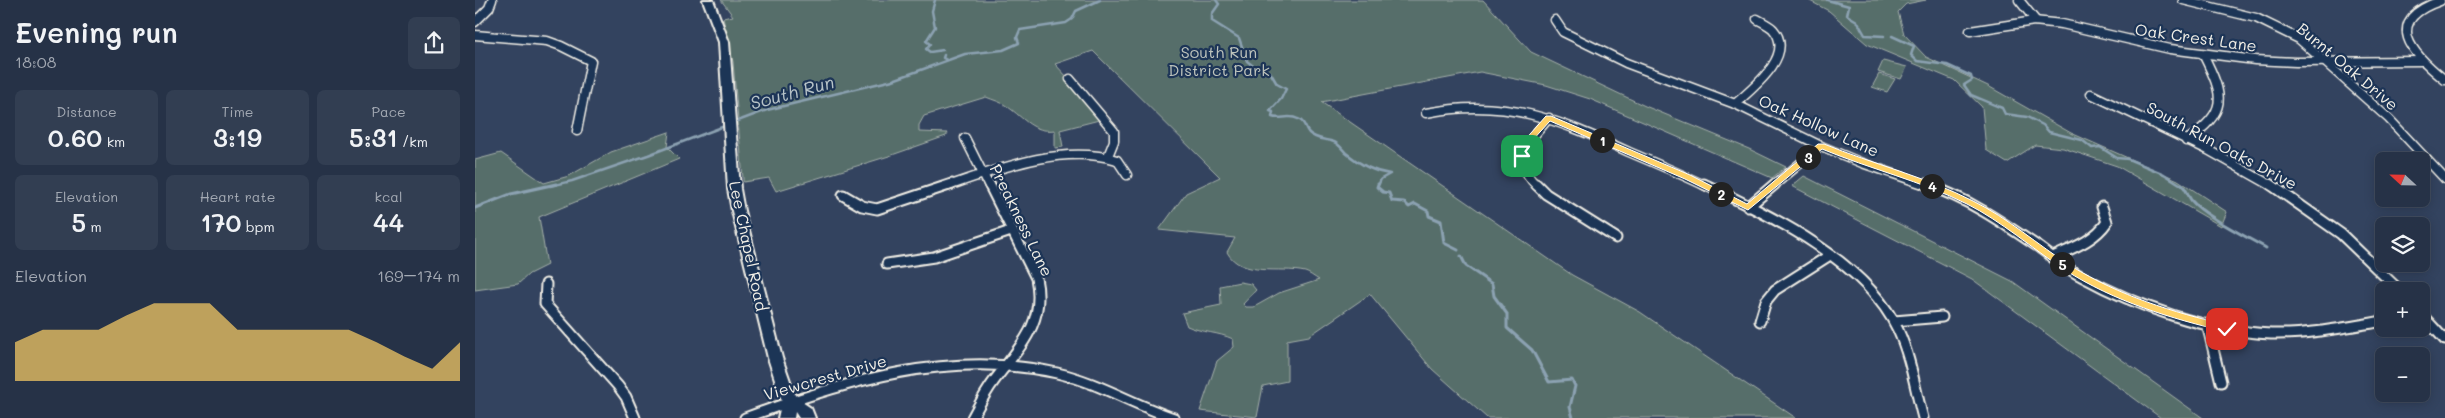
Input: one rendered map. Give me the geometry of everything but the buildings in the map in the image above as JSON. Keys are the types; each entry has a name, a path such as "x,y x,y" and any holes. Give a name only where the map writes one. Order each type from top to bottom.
{"main road":[{"name":"Lee Chapel Road","path":"708,0 724,42 734,189 738,211 775,358 790,401 806,412 807,418"},
{"path":"786,418 790,401"}],"street":[{"path":"475,22 489,8 493,0"},
{"path":"2019,0 2035,21"},
{"name":"Burnt Oak Drive","path":"2183,0 2266,22 2293,36 2326,62 2389,119 2445,179"},
{"path":"2441,1 2417,10 2407,21 2407,37 2422,62 2445,80"},
{"path":"1735,104 1767,75 1779,51 1778,32 1771,25 1757,19"},
{"name":"Oak Hollow Lane","path":"1555,20 1563,32 1599,51 1735,104 1821,146 1956,195 1995,217 2080,276 2121,296 2165,313 2248,332 2292,334 2323,332 2375,323"},
{"name":"Oak Crest Lane","path":"1970,31 2035,21 2072,25 2142,44 2203,54 2272,62 2389,60 2422,62"},
{"path":"475,35 549,42 564,47 578,57 591,61 577,131"},
{"path":"2186,141 2208,125 2219,110 2221,99 2219,86 2203,54"},
{"path":"1070,79 1114,131 1115,141 1107,156"},
{"name":"South Run Oaks Drive","path":"2091,94 2261,179 2318,216 2366,256 2391,282"},
{"path":"1426,113 1453,107 1484,107 1513,110 1549,118 1687,177 1809,240 1865,282 1895,321 1906,348 1923,418"},
{"path":"1549,118 1525,147 1522,162 1528,176 1545,194 1616,238"},
{"name":"Preakness Lane","path":"965,138 1036,278 1041,299 1034,325 992,383 972,418"},
{"path":"1748,207 1821,146"},
{"path":"843,195 863,207 874,210 1053,156 1075,154 1107,156 1123,164 1127,175"},
{"path":"2053,257 2088,240 2103,229 2107,222 2102,207"},
{"path":"887,264 925,260 1011,230"},
{"path":"1760,321 1768,297 1775,290 1830,255"},
{"path":"546,284 545,304 618,386 626,397 635,418"},
{"path":"1895,321 1942,317"},
{"path":"2207,324 2221,382"},
{"path":"2430,325 2445,340"},
{"name":"Viewcrest Drive","path":"745,418 790,401 853,382 904,370 957,365 1006,364 1075,378 1174,418"}],"green space":[{"name":"South Run District Park","path":"721,0 1483,0 1531,52 1645,106 1749,149 1786,167 1772,178 1590,99 1546,85 1480,72 1321,102 1572,275 1640,312 1796,418 1487,418 1432,369 1370,294 1309,336 1287,340 1287,381 1263,386 1257,417 1200,411 1217,361 1234,347 1233,339 1187,326 1182,313 1221,305 1220,286 1240,282 1251,284 1256,290 1243,304 1246,307 1254,307 1279,293 1319,280 1310,274 1295,270 1262,270 1242,265 1233,260 1227,252 1235,238 1159,230 1186,193 1220,177 1093,51 1055,64 1110,123 1115,136 1112,149 1109,148 1111,140 1110,129 1103,119 1060,130 1063,147 1055,148 1055,130 1035,127 1006,105 986,97 924,116 919,125 919,132 948,133 946,136 776,191 769,178 743,182 733,62 723,18 733,16"},
{"path":"1808,0 1926,0 1906,4 1898,12 1904,34 1926,57 1988,86 2071,133 2178,180 2227,212 2221,226 2117,166 2063,148 2035,145 2007,163 1986,150 1982,107 1954,80 1867,44 1829,11"},
{"path":"1883,61 1907,67 1901,79 1878,72"},
{"path":"1879,74 1895,79 1887,92 1872,87"},
{"path":"669,132 667,147 679,159 539,217 547,265 529,274 518,284 475,290 475,160 501,153 544,183 569,176 611,152"},
{"path":"1804,176 2012,281 2203,418 2161,418 1972,279 1792,186"}],"waterway":[{"path":"935,0 932,11 935,27 926,41 930,44 926,49 930,52 943,50"},
{"name":"South Run","path":"550,186 572,181 648,155 767,110 893,80 965,54 1003,50 1019,43 1017,37 1020,30 1066,23 1072,19 1076,11 1100,0"},
{"path":"1216,0 1219,4 1212,14 1212,21 1239,38 1247,61 1257,69 1270,72 1277,84 1286,89 1281,99 1270,111 1273,112 1272,117 1298,119 1312,135 1336,143 1361,164 1390,174 1381,179 1378,186"},
{"path":"1827,0 1849,6 1847,15 1857,21 1865,35 1884,36"},
{"path":"1892,36 1914,46 1911,55 1917,61 1947,65 1971,76 1972,80 1964,85 1971,95 2002,108 2005,114 2027,117 2043,125 2049,132 2082,140 2092,148 2100,147 2117,158 2128,159 2164,174 2182,186"},
{"name":"South Run","path":"944,55 943,58 947,60"},
{"name":"South Run","path":"475,208 511,194 556,184"},
{"path":"1378,184 1377,187 1383,192 1389,193 1392,201 1404,202 1409,207 1415,204 1428,211 1429,216 1441,221 1444,243 1458,250"},
{"path":"2182,186 2191,200 2206,213 2266,248"},
{"path":"1461,256 1466,266 1492,284 1494,296 1507,314 1507,328 1532,350 1549,382 1572,380 1575,386 1570,407 1573,418"}],"route":[{"path":"1522,156 1527,142 1549,118 1567,124 1687,177 1748,207 1821,146 1862,163 1956,195 1995,217 2080,276 2121,296 2165,313 2227,329"}]}
